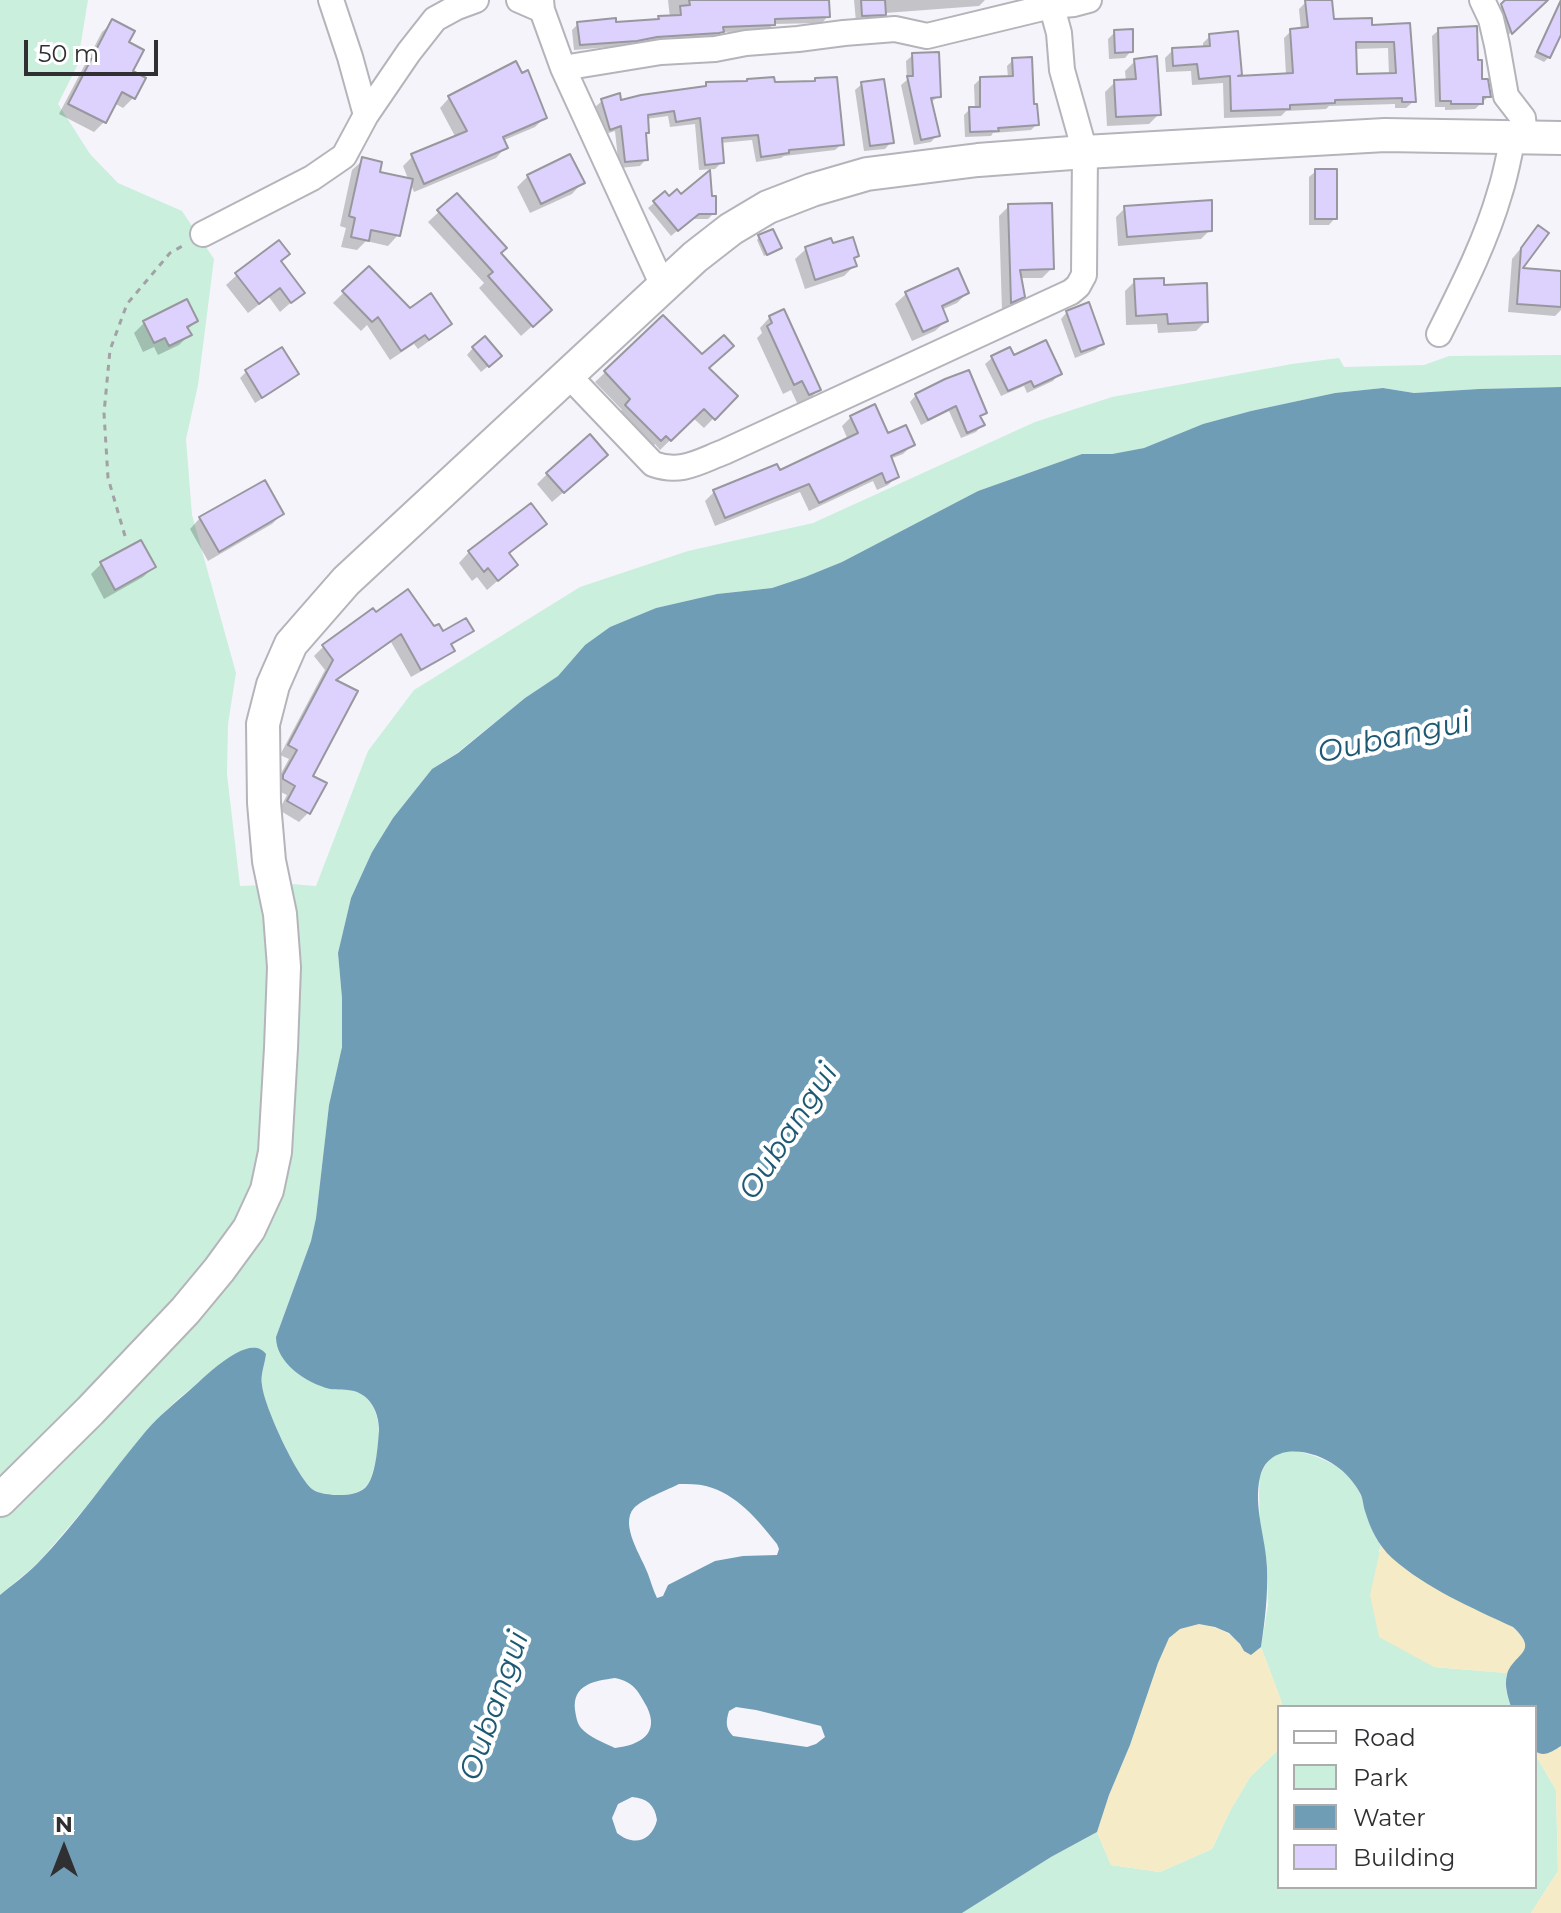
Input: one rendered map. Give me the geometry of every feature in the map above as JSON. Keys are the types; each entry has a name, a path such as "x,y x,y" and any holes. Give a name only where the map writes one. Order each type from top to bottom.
{"main road":[{"path":"0,1500 185,1311 249,1229 267,1190 275,1152 284,967 280,914 269,861 265,817 263,724 273,685 291,644 346,581 695,257 731,229 768,207 867,174 978,160 1385,135 1561,138"}],"street":[{"path":"331,0 366,115"},
{"path":"203,234 312,178 344,156 366,115 435,19 476,0"},
{"path":"519,0 542,5 563,68 663,286"},
{"path":"563,68 661,52 715,49 844,33 895,29 927,36 1050,3 1074,4 1089,0"},
{"path":"1439,334 1485,234 1523,118 1506,96 1491,19 1482,0"},
{"path":"568,375 653,464 666,469 682,468 724,452 1071,292 1084,275 1085,152 1062,70 1059,33 1050,3"}],"path":[{"path":"125,536 108,478 104,413 110,350 127,304 170,253 203,234"}],"green space":[{"path":"0,0 88,0 77,66 58,104 90,154 118,183 182,211 214,259 198,385 186,439 192,515 236,673 228,724 227,774 240,886 316,886 368,751 414,690 580,587 688,551 813,523 1035,422 1112,397 1339,358 1344,367 1424,365 1449,356 1561,355 1561,387 1414,393 1383,388 1335,393 1203,424 1144,448 1112,454 1082,454 978,491 842,562 805,577 772,588 717,594 656,608 610,627 585,645 558,676 432,769 393,818 372,852 351,898 338,953 342,1047 329,1105 316,1218 311,1241 276,1337 287,1362 297,1373 326,1388 355,1391 366,1397 373,1406 379,1443 368,1484 359,1492 347,1495 312,1489 290,1455 268,1408 262,1381 266,1355 261,1349 253,1349 232,1355 178,1399 148,1429 37,1564 0,1595"},
{"path":"1296,1451 1316,1457 1335,1466 1351,1479 1381,1546 1379,1551 1434,1667 1507,1673 1506,1691 1510,1705 1282,1705 1261,1647 1268,1605 1267,1565 1260,1520 1260,1475 1269,1459 1277,1453"},
{"path":"1277,1751 1277,1889 1537,1889 1537,1757 1556,1790 1558,1871 1531,1913 962,1913 1097,1832 1111,1865 1160,1872 1212,1849 1250,1777"}],"sand":[{"path":"1381,1546 1390,1556 1519,1633 1526,1643 1525,1652 1507,1673 1434,1667 1379,1637 1370,1595"},
{"path":"1199,1624 1213,1627 1236,1640 1244,1651 1255,1652 1261,1647 1282,1703 1277,1705 1277,1751 1250,1777 1212,1849 1160,1872 1111,1865 1097,1832 1158,1663 1169,1638 1180,1629"},
{"path":"1561,1746 1561,1913 1531,1913 1558,1871 1556,1790 1537,1757 1537,1752 1552,1752"}],"water":[{"name":"Oubangui","path":"1561,387 1561,1746 1545,1754 1537,1752 1537,1705 1510,1705 1506,1679 1525,1648 1525,1642 1513,1627 1450,1597 1392,1558 1369,1524 1361,1495 1339,1468 1316,1455 1282,1453 1265,1465 1258,1488 1267,1578 1261,1647 1251,1655 1229,1633 1199,1624 1180,1629 1169,1638 1097,1832 962,1913 0,1913 0,1595 52,1548 156,1420 216,1367 249,1348 258,1348 266,1354 262,1381 268,1408 290,1455 312,1489 326,1494 351,1494 365,1488 372,1477 379,1430 373,1406 360,1393 330,1389 302,1377 281,1355 276,1337 311,1241 316,1218 329,1105 342,1047 338,953 351,898 372,852 393,818 432,769 458,753 525,698 558,676 585,645 610,627 656,608 717,594 772,588 805,577 842,562 978,491 1082,454 1112,454 1144,448 1203,424 1335,393 1383,388 1414,393","holes":["679,1484 703,1485 728,1495 770,1535 779,1549 777,1555 715,1561 668,1585 663,1596 657,1598 630,1532 630,1515 643,1502","615,1678 638,1692 647,1707 651,1724 640,1741 615,1748 581,1728 575,1710 575,1701 581,1689","736,1707 821,1726 825,1737 807,1747 733,1736 727,1718 729,1711","632,1797 649,1803 657,1820 651,1833 636,1841 617,1833 612,1818 618,1804"]}],"building":[{"path":"689,0 829,0 830,17 775,19 775,25 723,27 724,32 719,33 580,45 577,22 616,18 616,22 681,15 680,6 690,5"},
{"path":"861,0 885,0 886,15 862,16"},
{"path":"1305,0 1332,0 1334,19 1372,18 1372,25 1410,23 1416,102 1402,102 1402,98 1335,100 1335,103 1290,105 1290,109 1231,111 1230,76 1199,79 1197,64 1173,66 1172,48 1210,46 1209,34 1238,31 1242,75 1238,76 1293,73 1290,29 1308,27","holes":["1356,42 1394,42 1396,73 1357,74"]},
{"path":"1505,0 1548,0 1512,34 1501,4"},
{"path":"1561,0 1561,35 1550,58 1537,52"},
{"path":"112,19 135,31 129,42 144,50 133,71 146,78 135,99 122,92 106,123 68,104"},
{"path":"1477,26 1478,60 1482,60 1482,79 1488,79 1491,97 1483,97 1483,104 1440,101 1438,28"},
{"path":"1133,29 1133,52 1115,53 1114,30"},
{"path":"939,52 941,97 931,98 940,136 921,140 907,76 913,76 912,53"},
{"path":"1157,56 1161,115 1116,117 1114,80 1136,79 1134,59"},
{"path":"1032,57 1034,104 1037,104 1039,125 970,132 969,107 980,107 980,77 1013,76 1012,58"},
{"path":"516,61 522,73 528,70 547,118 503,137 508,148 424,184 411,154 467,131 448,96"},
{"path":"774,77 775,82 837,77 844,145 789,150 789,153 761,157 758,135 722,138 724,163 705,165 700,118 676,122 674,111 648,115 648,160 625,162 621,126 610,130 601,99 620,93 621,100 706,86 706,82"},
{"path":"884,79 894,143 870,146 861,82"},
{"path":"570,154 585,183 541,204 527,175"},
{"path":"362,157 382,162 380,172 413,179 400,236 371,230 369,241 351,237 355,218 349,216"},
{"path":"1315,169 1337,169 1337,219 1315,219"},
{"path":"710,170 712,196 716,196 716,214 699,214 678,231 653,201 665,191 669,196 677,189 681,194"},
{"path":"457,193 507,248 501,253 552,310 533,327 488,276 493,272 437,210"},
{"path":"1212,200 1212,231 1127,237 1124,206"},
{"path":"1052,203 1054,269 1020,270 1025,297 1011,303 1008,204"},
{"path":"1538,225 1549,233 1523,268 1561,271 1561,307 1517,304 1521,248"},
{"path":"773,229 782,248 767,255 758,235"},
{"path":"853,237 859,256 854,258 857,266 815,280 805,247 831,238 833,243"},
{"path":"279,240 290,254 281,261 305,293 291,303 280,288 259,304 235,273"},
{"path":"369,266 410,308 431,293 452,324 429,340 425,335 401,351 378,317 372,322 342,291"},
{"path":"958,268 969,293 942,306 948,321 923,332 905,292"},
{"path":"1164,278 1164,285 1207,283 1208,322 1168,324 1167,314 1136,316 1134,279"},
{"path":"187,299 198,321 187,327 192,335 169,346 165,338 154,343 143,321"},
{"path":"1089,302 1104,344 1081,352 1066,311"},
{"path":"784,309 821,390 809,395 802,381 794,385 767,326 772,323 769,316"},
{"path":"663,315 702,354 724,335 734,346 709,368 738,396 715,420 704,409 671,441 666,436 661,441 625,405 630,399 604,371"},
{"path":"485,336 502,356 489,367 472,347"},
{"path":"1046,340 1062,374 1034,387 1031,381 1008,391 991,356 1010,347 1014,355"},
{"path":"282,347 299,374 262,398 245,370"},
{"path":"969,370 987,413 980,416 985,425 967,433 956,406 928,420 915,394"},
{"path":"875,404 888,433 906,425 915,445 891,456 899,477 886,483 882,473 819,503 809,484 725,518 713,490 777,464 780,470 858,433 850,416"},
{"path":"590,434 608,455 564,493 546,473"},
{"path":"265,480 284,514 219,552 199,517"},
{"path":"531,503 547,524 509,553 518,565 498,581 488,568 484,572 468,551"},
{"path":"141,540 156,567 115,590 100,562"},
{"path":"408,589 434,626 439,624 443,631 466,618 474,631 451,644 455,651 421,670 401,634 336,680 358,691 313,776 327,783 310,814 287,801 295,786 283,779 283,775 297,750 288,745 333,660 322,645 373,608 376,612"}]}
